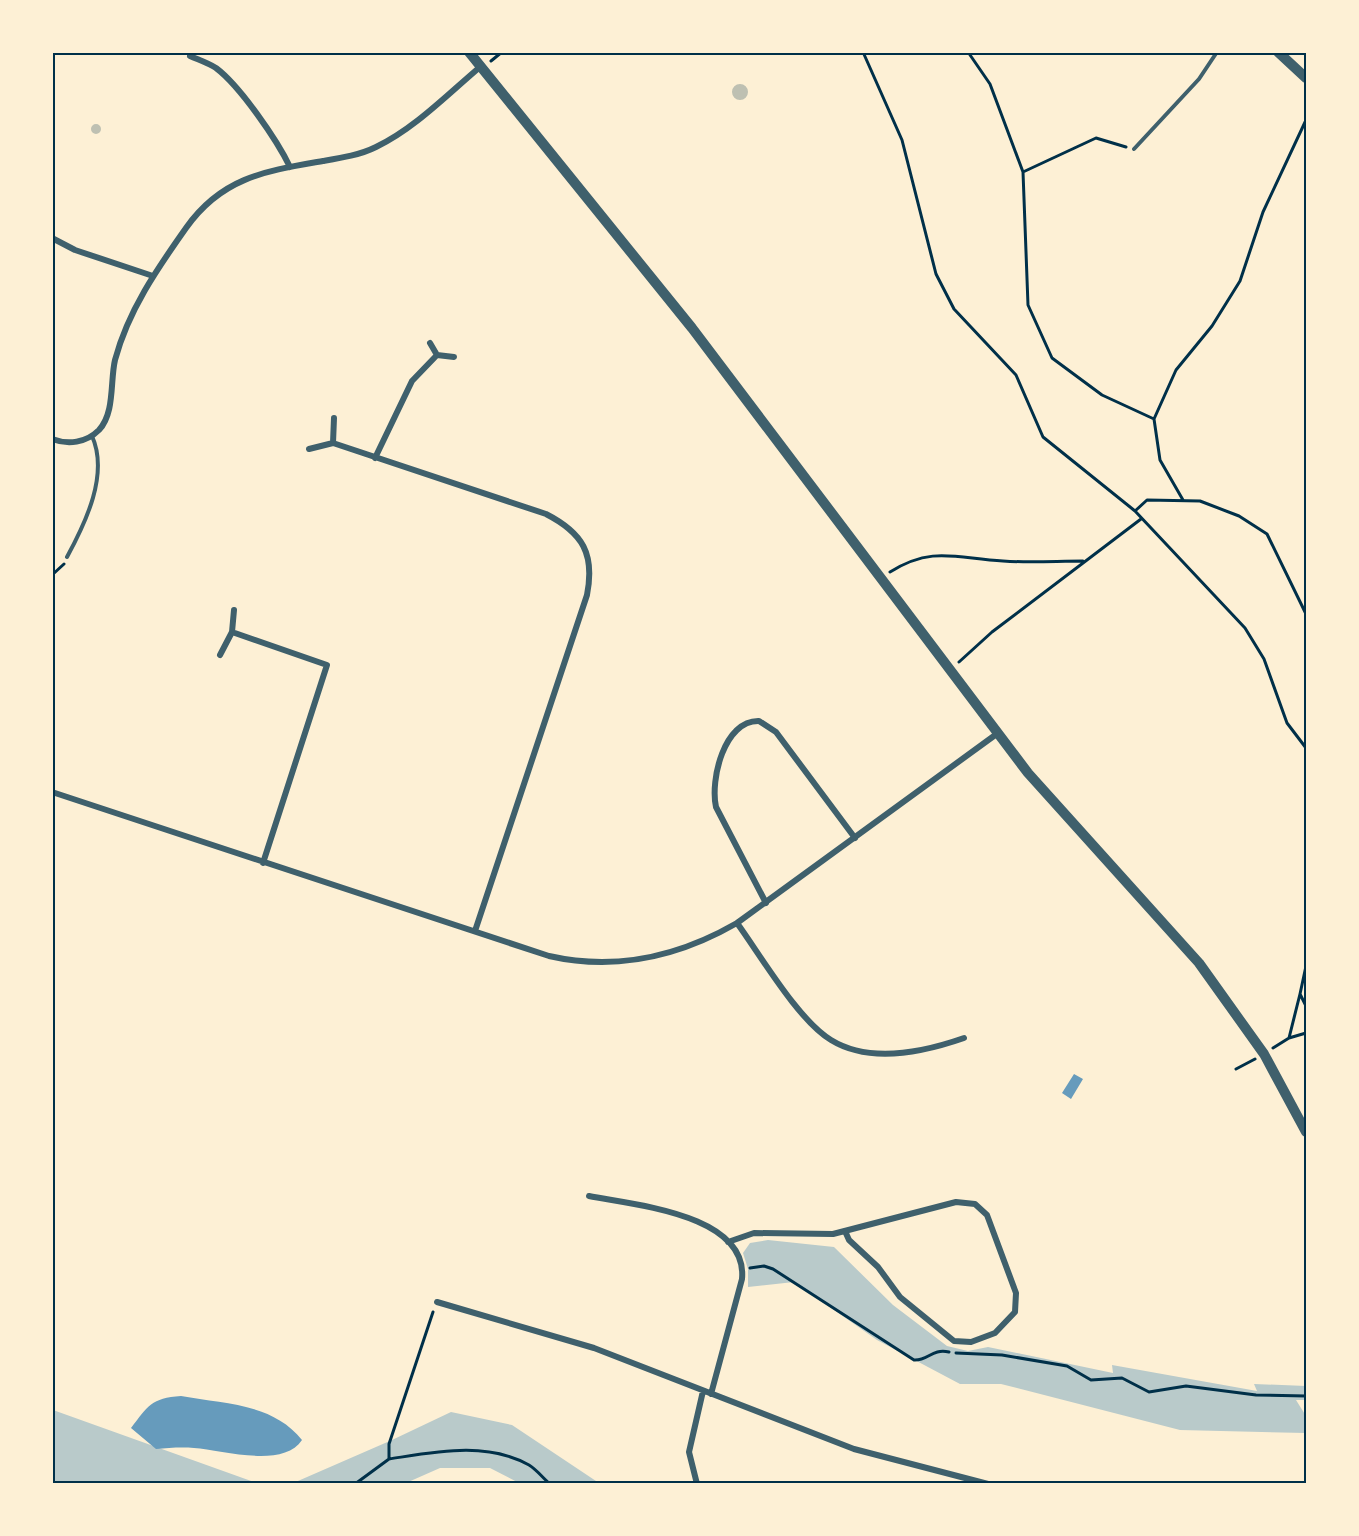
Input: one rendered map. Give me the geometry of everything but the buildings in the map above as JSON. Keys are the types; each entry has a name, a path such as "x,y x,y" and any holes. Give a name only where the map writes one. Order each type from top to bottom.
{"street":[{"path":"469,52 700,338 998,733 1053,802 1177,936 1231,1006 1264,1054 1306,1131"},
{"path":"1278,52 1306,78"},
{"path":"190,56 225,76 270,132 290,166"},
{"path":"52,440 65,443 75,442 92,435 103,424 108,411 115,361 133,314 153,276 188,225 217,194 249,177 290,166 340,158 376,147 403,130 480,67"},
{"path":"52,238 75,250 153,276"},
{"path":"430,343 437,355"},
{"path":"437,355 454,357"},
{"path":"375,458 412,381 437,355"},
{"path":"333,443 334,418"},
{"path":"309,449 333,443 546,514 568,527 579,539 590,562 587,595 475,932"},
{"path":"220,655 232,632 234,610"},
{"path":"232,632 327,665 263,863"},
{"path":"766,903 721,817 713,794 714,780 728,741 741,725 759,721 776,732 855,838"},
{"path":"52,792 549,956 577,962 603,963 634,961 663,955 706,939 737,923 998,733"},
{"path":"737,923 806,1017 832,1041 862,1051 896,1053 921,1051 964,1038"},
{"path":"589,1196 690,1218 713,1230 728,1242 740,1260 742,1270 711,1394"},
{"path":"728,1242 754,1233 822,1235 845,1232 956,1202 975,1204 987,1215 1016,1293 1016,1312 1011,1320 995,1333 971,1342 954,1341 900,1297 878,1266 849,1240 845,1232"},
{"path":"437,1302 594,1348 854,1449 988,1484"},
{"path":"697,1484 689,1452 703,1391"}],"lane":[{"path":"1134,149 1199,79 1217,52"},
{"path":"67,557 81,531 100,472 100,459 92,435"}],"path":[{"path":"863,52 902,140 936,274 954,309 1016,375 1043,437 1135,512 1245,628 1264,659 1287,723 1306,748"},
{"path":"968,52 990,84 1023,172 1028,305 1052,358 1102,395 1154,419"},
{"path":"1183,500 1161,460 1154,419 1176,370 1212,326 1240,281 1263,212 1306,120"},
{"path":"1023,172 1096,138 1134,149"},
{"path":"1135,512 1147,500 1183,500 1200,501 1239,516 1267,534 1306,614"},
{"path":"951,670 992,632 1141,519"},
{"path":"881,578 908,561 946,554 1002,561 1084,561"},
{"path":"52,575 67,557"},
{"path":"1289,1038 1306,966"},
{"path":"1300,994 1306,1006"},
{"path":"1236,1069 1289,1038 1306,1033"},
{"path":"742,1270 764,1266 773,1269 914,1360 920,1360 941,1350 963,1355 990,1354 1068,1366 1090,1380 1122,1378 1149,1392 1186,1386 1256,1395 1306,1396"},
{"path":"389,1459 389,1444 396,1420 437,1302"},
{"path":"355,1484 389,1459 442,1451 493,1451 530,1466 550,1484"}],"shaded area":[{"path":"768,1240 834,1247 893,1305 947,1346 968,1351 988,1347 1113,1373 1112,1365 1257,1391 1254,1384 1306,1386 1306,1400 1296,1400 1306,1416 1306,1433 1180,1430 1001,1384 960,1384 877,1340 794,1282 748,1287 748,1269 743,1253 750,1243"},
{"path":"53,1410 257,1483 53,1483"},
{"path":"451,1412 512,1425 599,1483 519,1483 490,1468 440,1468 406,1483 291,1484 392,1440"}],"water":[{"path":"1074,1074 1083,1079 1071,1099 1062,1093"},
{"path":"181,1396 247,1407 262,1412 290,1428 302,1440 293,1449 281,1454 251,1456 194,1448 156,1449 131,1428 151,1404"}]}
